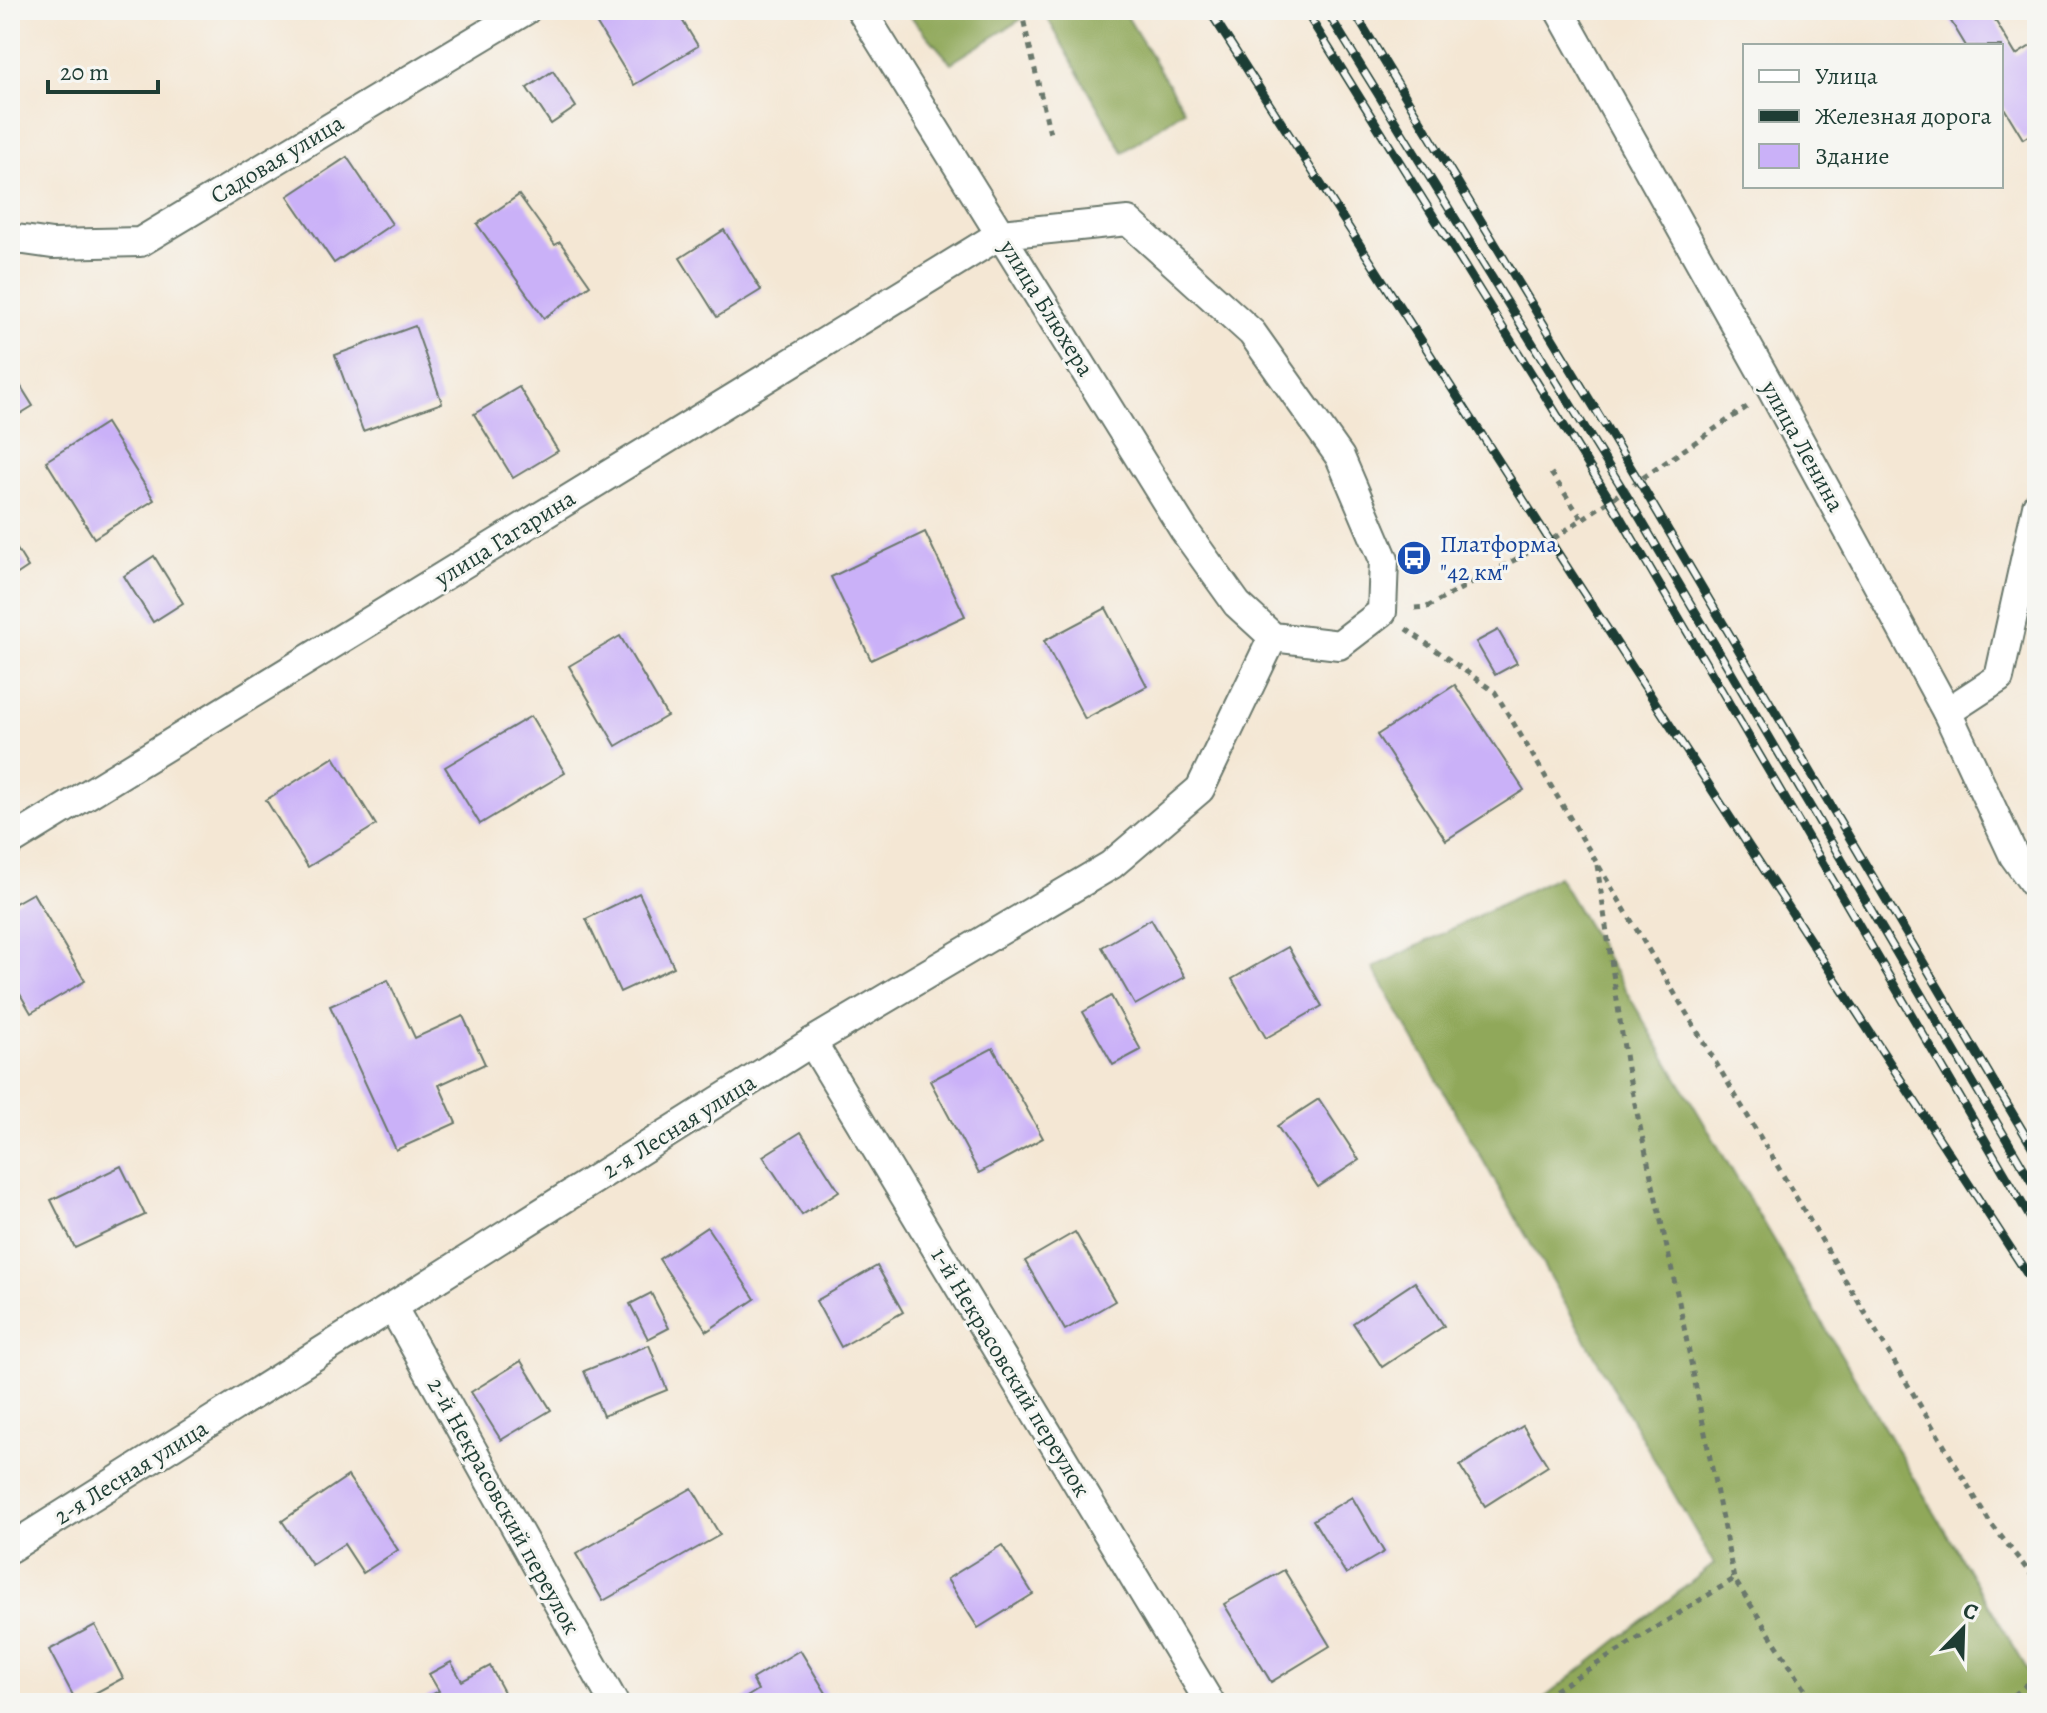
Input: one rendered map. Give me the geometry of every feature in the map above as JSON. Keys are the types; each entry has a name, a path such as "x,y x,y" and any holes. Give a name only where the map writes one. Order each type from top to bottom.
{"street":[{"name":"Садовая улица","path":"10,238 52,244 140,242 526,10"},
{"name":"улица Блюхера","path":"861,10 1184,530 1237,604 1273,637"},
{"name":"улица Ленина","path":"1559,10 1772,390 1947,712 2014,856 2037,888"},
{"path":"1001,234 1128,221 1252,333 1340,457 1384,560 1382,612 1339,645 1273,637"},
{"name":"улица Гагарина","path":"10,842 1001,234"},
{"path":"1947,712 1999,678 2037,506"},
{"name":"2-я Лесная улица","path":"10,1548 812,1042 1111,865 1200,789 1273,637"},
{"name":"1-й Некрасовский переулок","path":"812,1042 1210,1703"},
{"name":"2-й Некрасовский переулок","path":"393,1308 614,1703"}],"path":[{"path":"1021,10 1051,138"},
{"path":"1382,612 1427,607 1550,541 1772,390"},
{"path":"1551,473 1582,519"},
{"path":"1382,612 1495,692 1989,1521 2037,1582"},
{"path":"1596,861 1627,1068 1679,1302 1734,1579 1814,1703"},
{"path":"1534,1703 1734,1579"},
{"path":"2005,1703 2037,1676"}],"green space":[{"path":"905,10 1036,10 951,63"},
{"path":"1043,10 1123,10 1184,110 1123,152"},
{"path":"1558,876 2037,1686 2037,1703 1538,1703 1714,1564 1373,968"}],"building":[{"path":"613,10 676,10 698,46 634,85 595,21"},
{"path":"1951,10 1989,10 2016,55 2037,42 2037,130 2023,139 2003,106 2003,44 1965,44 1946,13"},
{"path":"553,71 576,107 551,124 527,88"},
{"path":"347,157 392,224 334,263 288,196"},
{"path":"519,195 555,245 560,242 590,285 544,318 477,224"},
{"path":"724,230 761,290 717,317 680,258"},
{"path":"415,326 442,403 363,431 335,355"},
{"path":"10,369 33,406 10,420"},
{"path":"519,387 558,451 513,478 474,414"},
{"path":"106,423 154,500 94,538 46,461"},
{"path":"925,532 965,616 871,660 831,577"},
{"path":"10,538 28,567 10,579"},
{"path":"154,556 183,603 153,622 124,576"},
{"path":"1106,608 1147,686 1085,719 1044,641"},
{"path":"1498,630 1517,663 1495,675 1476,642"},
{"path":"620,636 667,716 616,746 569,666"},
{"path":"1455,685 1524,790 1446,840 1377,735"},
{"path":"531,716 565,773 480,824 445,767"},
{"path":"334,757 376,825 308,867 266,800"},
{"path":"33,893 85,981 31,1013 10,977 10,906"},
{"path":"639,893 674,967 620,992 586,919"},
{"path":"1151,919 1185,977 1135,1005 1102,947"},
{"path":"1288,947 1322,1006 1266,1038 1232,979"},
{"path":"388,980 415,1038 463,1016 485,1064 439,1085 456,1123 396,1150 330,1006"},
{"path":"1111,996 1141,1050 1113,1065 1083,1012"},
{"path":"993,1048 1043,1138 979,1173 930,1081"},
{"path":"1319,1099 1359,1160 1318,1187 1277,1126"},
{"path":"801,1132 839,1191 802,1215 763,1156"},
{"path":"121,1166 145,1215 75,1248 51,1200"},
{"path":"707,1227 755,1299 707,1331 659,1259"},
{"path":"1075,1232 1115,1301 1065,1330 1025,1261"},
{"path":"877,1266 903,1312 841,1347 816,1301"},
{"path":"1415,1282 1444,1326 1382,1367 1353,1323"},
{"path":"651,1293 669,1328 648,1339 630,1304"},
{"path":"649,1345 667,1390 603,1416 584,1371"},
{"path":"521,1361 551,1410 501,1440 471,1392"},
{"path":"1523,1426 1548,1466 1485,1506 1460,1466"},
{"path":"348,1476 398,1550 363,1573 344,1544 312,1565 282,1521"},
{"path":"692,1488 720,1535 603,1601 576,1554"},
{"path":"1352,1497 1384,1552 1346,1574 1313,1520"},
{"path":"1002,1545 1033,1594 978,1628 947,1579"},
{"path":"1284,1570 1330,1646 1271,1682 1224,1604"},
{"path":"95,1625 123,1678 77,1703 49,1650"},
{"path":"800,1650 826,1693 810,1703 737,1703 758,1690 752,1679"},
{"path":"451,1662 462,1681 490,1666 505,1694 488,1703 416,1703 439,1691 429,1674"}],"railway":[{"path":"1209,10 2037,1289"},
{"path":"1305,10 1610,500 2037,1229"},
{"path":"1326,10 1624,491 2037,1191"},
{"path":"1353,10 1639,481 2037,1155"}],"place":[{"name":"Платформа \"42 км\"","path":"1414,558"}]}
